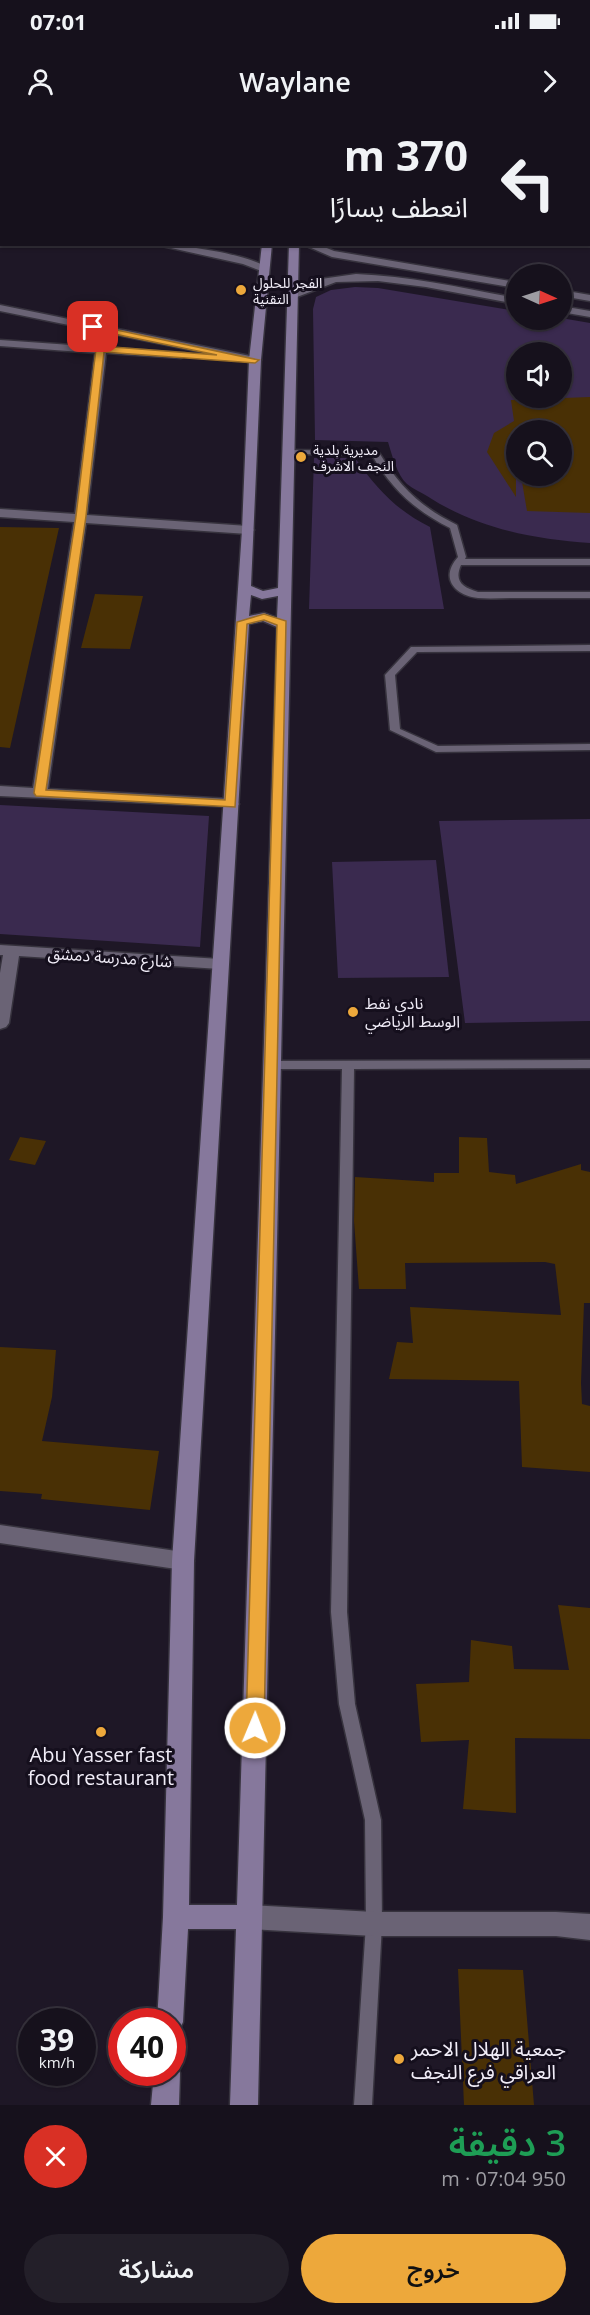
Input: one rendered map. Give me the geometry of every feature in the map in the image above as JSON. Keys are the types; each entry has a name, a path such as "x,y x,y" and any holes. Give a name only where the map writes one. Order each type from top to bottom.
{"street":[{"path":"168,246 246,262 264,269"},
{"path":"171,2008 176,1917 183,1561 248,530 255,360 267,246"},
{"path":"244,2105 270,1065 294,246"},
{"path":"313,246 332,254 506,283"},
{"path":"358,278 347,272 345,265 366,260"},
{"path":"293,295 336,279 358,278 383,279 506,299"},
{"path":"572,295 590,298"},
{"path":"0,308 255,360"},
{"path":"572,311 590,314"},
{"path":"0,343 255,360"},
{"path":"40,793 81,516 100,349"},
{"path":"0,513 81,516 248,530"},
{"path":"244,588 262,595 285,591"},
{"path":"242,622 264,617 284,625"},
{"path":"0,791 231,804"},
{"path":"0,1023 6,950"},
{"name":"شارع مدرسة دمشق","path":"6,950 220,964"},
{"path":"0,1534 183,1561"},
{"path":"176,1917 250,1917 374,1924 556,1924 590,1927"},
{"path":"165,2105 166,2086"}],"lane":[{"path":"288,452 375,453 386,476 404,495 434,518 454,527 462,557 453,574 454,584 462,590 477,595 590,595"},
{"path":"458,562 590,562"},
{"path":"590,648 414,649 390,675 395,729 436,749 590,747"},
{"path":"270,1065 590,1064"},
{"path":"348,1065 339,1612 347,1704 373,1820 374,1924 363,2105"}],"shaded area":[{"path":"355,287 378,288 506,309 506,330 572,330 572,320 590,323 590,543 505,530 446,507 403,480 388,442 315,440 313,309 316,297 331,290"},
{"path":"314,458 355,458 388,498 430,527 444,609 309,609"},
{"path":"0,805 209,816 200,947 0,934"},
{"path":"590,819 590,1021 465,1023 439,821"},
{"path":"436,860 449,977 338,978 332,862"}],"building":[{"path":"590,397 590,513 527,511 523,486 572,486 572,420 514,420 512,408 572,408 572,398"},
{"path":"506,426 506,481 487,452 494,433"},
{"path":"509,486 516,486 516,497"},
{"path":"0,527 59,528 10,748 0,747"},
{"path":"95,594 143,596 130,649 81,648"},
{"path":"20,1137 46,1141 35,1165 9,1160"},
{"path":"459,1137 487,1138 489,1172 515,1175 516,1184 581,1164 581,1170 590,1172 590,1303 584,1303 581,1383 582,1404 590,1406 590,1472 522,1467 519,1381 389,1379 397,1342 413,1343 410,1307 561,1315 555,1264 545,1262 405,1263 406,1289 359,1289 354,1221 355,1177 434,1182 434,1173 459,1173"},
{"path":"0,1347 56,1350 52,1397 42,1441 159,1451 150,1510 41,1499 42,1494 0,1491"},
{"path":"558,1605 590,1608 590,1739 515,1738 516,1813 463,1809 469,1740 421,1742 416,1684 469,1682 471,1640 512,1646 514,1669 569,1670"},
{"path":"458,1969 523,1970 534,2105 464,2105"}],"place":[{"name":"الفجر للحلول التقنية","path":"241,290"},
{"name":"مديرية بلدية النجف الاشرف","path":"301,457"},
{"name":"نادي نفط الوسط الرياضي","path":"353,1012"},
{"name":"Abu Yasser fast food restaurant","path":"101,1732"},
{"name":"جمعية الهلال الاحمر العراقي فرع النجف","path":"399,2059"}],"route":[{"path":"93,327 255,360 100,349 81,516 40,793 231,804 242,622 247,619 264,617 283,623 255,1728"}]}
